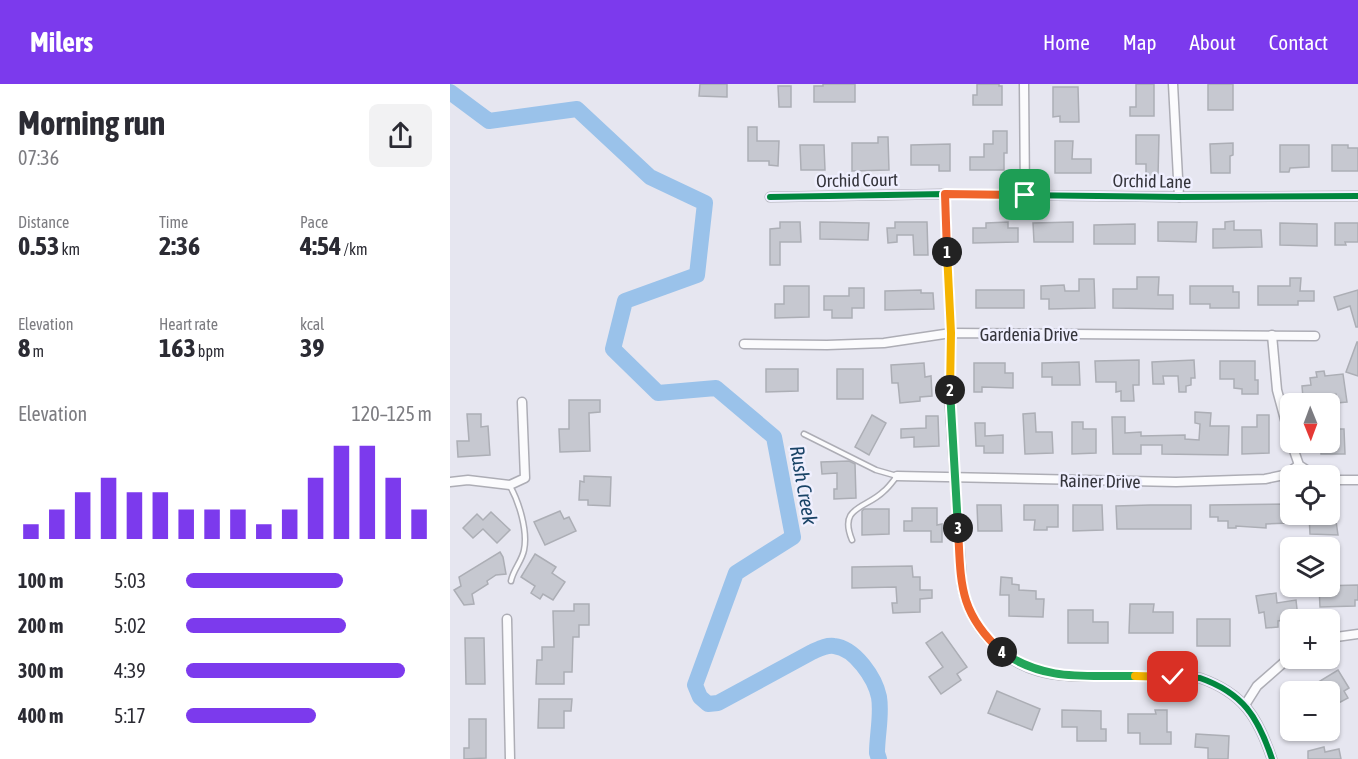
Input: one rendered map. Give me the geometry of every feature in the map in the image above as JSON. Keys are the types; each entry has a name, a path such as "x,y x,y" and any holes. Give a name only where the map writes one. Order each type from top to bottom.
{"street":[{"path":"1024,84 1025,195"},
{"path":"1173,84 1179,197"},
{"path":"945,194 951,333 950,406 962,585 964,601 975,622 1001,651 1029,668 1054,674 1200,678 1226,689 1236,696 1257,720 1272,759"},
{"name":"Orchid Lane","path":"945,194 1179,197 1358,196"},
{"name":"Orchid Court","path":"770,197 945,194"},
{"name":"Gardenia Drive","path":"744,344 872,343 951,333 1315,336"},
{"path":"1272,335 1280,398"},
{"path":"450,482 468,480 510,485 525,478 522,402"},
{"path":"1295,453 1299,465"},
{"name":"Rainer Drive","path":"897,476 1176,482 1265,479 1280,476"},
{"path":"1340,480 1358,480"},
{"path":"507,619 510,759"},
{"path":"1340,636 1358,634"},
{"path":"1245,705 1257,686 1280,666"}],"lane":[{"path":"804,435 876,470 897,476 885,491 852,512 847,519 847,529 852,540"},
{"path":"510,485 520,505 524,552 511,581"}],"building":[{"path":"700,84 727,84 727,97 699,96"},
{"path":"823,84 855,84 855,102 814,102 814,86 823,86"},
{"path":"977,84 1002,86 1002,105 973,105 973,95 977,95"},
{"path":"1136,84 1154,84 1154,116 1130,116 1130,107 1136,107"},
{"path":"1208,84 1233,84 1233,110 1208,110"},
{"path":"778,86 791,86 791,107 779,107"},
{"path":"1053,87 1078,87 1079,122 1060,122 1060,116 1053,117"},
{"path":"748,127 757,127 757,141 779,141 778,166 769,165 769,161 748,161"},
{"path":"993,131 1007,131 1004,170 970,170 970,157 984,157 984,144 993,144"},
{"path":"1136,135 1159,135 1158,177 1146,177 1146,164 1136,164"},
{"path":"878,137 888,137 889,170 852,171 852,143 878,143"},
{"path":"1055,141 1073,141 1072,159 1091,159 1091,173 1055,173"},
{"path":"1233,143 1230,173 1211,173 1210,144"},
{"path":"950,144 950,171 939,171 939,165 911,165 911,145"},
{"path":"800,145 824,145 825,170 801,170"},
{"path":"1280,145 1309,145 1309,167 1290,168 1289,172 1280,172"},
{"path":"1332,145 1348,145 1348,148 1358,148 1358,171 1332,171"},
{"path":"1234,221 1234,230 1261,230 1262,247 1213,248 1213,229 1225,229 1225,222"},
{"path":"780,222 800,222 801,242 780,242 780,265 770,265 770,229 780,228"},
{"path":"820,222 869,223 868,240 820,239"},
{"path":"895,222 927,222 928,255 914,255 913,235 897,235 897,242 888,243 887,228 895,228"},
{"path":"1008,222 1008,228 1018,228 1018,242 973,243 973,228 986,228 986,223"},
{"path":"1073,222 1073,242 1034,242 1033,223"},
{"path":"1158,222 1197,222 1196,242 1158,241"},
{"path":"1280,223 1317,224 1317,246 1280,245"},
{"path":"1335,223 1358,223 1358,242 1335,245"},
{"path":"1135,224 1135,244 1094,244 1094,225"},
{"path":"1137,277 1159,277 1158,295 1173,295 1173,309 1113,308 1113,289 1137,289"},
{"path":"1290,278 1301,278 1300,291 1314,291 1314,301 1298,301 1298,305 1258,305 1258,286 1290,286"},
{"path":"1079,279 1094,279 1095,308 1049,309 1049,299 1041,299 1041,286 1064,285 1065,291 1079,291"},
{"path":"784,286 809,286 809,317 775,318 775,304 784,304"},
{"path":"1190,286 1233,286 1233,292 1239,292 1239,308 1210,308 1210,304 1190,304"},
{"path":"849,288 864,288 864,308 852,308 852,318 832,318 832,310 824,310 824,296 849,296"},
{"path":"921,290 921,293 933,293 934,309 885,310 885,291"},
{"path":"976,290 1024,290 1024,308 976,308"},
{"path":"1358,290 1358,327 1356,327 1350,306 1338,310 1334,297"},
{"path":"1358,342 1358,376 1346,372"},
{"path":"1139,360 1139,385 1133,385 1134,401 1121,401 1121,391 1116,392 1116,382 1096,382 1095,361"},
{"path":"1194,360 1195,378 1191,378 1191,385 1186,386 1186,392 1179,392 1178,376 1163,376 1164,384 1153,384 1152,362"},
{"path":"1220,361 1255,361 1258,394 1242,394 1242,389 1234,388 1234,379 1220,379"},
{"path":"1079,362 1080,385 1052,385 1052,377 1042,377 1042,363"},
{"path":"924,363 925,377 931,376 932,396 920,397 920,401 900,403 898,383 892,383 891,365"},
{"path":"974,363 1005,363 1005,373 1013,373 1013,388 982,387 982,392 974,392"},
{"path":"766,369 798,369 798,391 766,392"},
{"path":"837,369 863,369 863,399 837,399"},
{"path":"1324,371 1325,376 1343,374 1347,402 1340,403 1340,393 1303,393 1302,386 1311,385 1310,378 1317,377 1316,372"},
{"path":"569,400 600,400 600,412 589,413 590,451 560,452 559,429 569,429"},
{"path":"1195,412 1211,413 1210,426 1229,426 1228,455 1162,454 1162,445 1141,445 1141,454 1113,454 1112,417 1125,417 1125,433 1141,432 1141,436 1185,435 1185,439 1199,440 1200,424 1195,423"},
{"path":"1035,413 1036,432 1052,432 1053,453 1025,454 1023,414"},
{"path":"467,414 481,414 481,427 488,426 490,455 458,457 457,441 469,441"},
{"path":"872,415 886,423 869,455 855,447"},
{"path":"1257,415 1269,415 1269,453 1242,454 1242,427 1257,427"},
{"path":"926,416 938,416 939,446 914,447 914,437 901,438 901,429 926,428"},
{"path":"1072,422 1083,422 1083,429 1096,429 1096,453 1072,454"},
{"path":"975,423 985,423 985,436 1003,435 1003,453 984,453 984,446 976,446"},
{"path":"1340,429 1344,429 1345,454 1321,454 1340,453"},
{"path":"849,461 855,464 856,498 834,499 834,489 837,489 837,473 822,474 821,462"},
{"path":"584,476 611,477 610,506 588,505 588,500 579,500 580,481 584,482"},
{"path":"1280,504 1280,523 1266,524 1266,528 1236,526 1236,528 1228,528 1228,521 1218,521 1218,517 1210,517 1210,505"},
{"path":"977,505 1001,505 1002,531 978,531"},
{"path":"1024,505 1058,505 1058,527 1034,530 1035,520 1024,520"},
{"path":"1073,505 1102,505 1103,530 1073,531"},
{"path":"1191,505 1191,529 1117,529 1116,506"},
{"path":"912,508 937,508 937,525 942,524 942,542 931,542 931,531 904,531 904,521 912,521"},
{"path":"864,509 889,509 889,534 862,535 862,511"},
{"path":"560,511 564,519 569,517 576,531 545,545 534,522"},
{"path":"491,512 510,530 497,543 483,529 473,538 463,528 477,514 483,520"},
{"path":"1310,525 1337,525 1338,535 1310,534"},
{"path":"500,552 506,574 496,575 487,581 488,584 472,594 474,604 464,605 454,590 461,586 459,577"},
{"path":"535,554 556,567 552,573 565,582 553,600 543,594 540,599 531,593 535,586 521,577"},
{"path":"912,566 913,577 920,577 920,590 932,590 932,598 920,599 920,612 893,613 892,603 897,603 896,587 852,588 852,567"},
{"path":"1001,577 1012,578 1012,584 1019,585 1019,590 1036,591 1036,599 1044,599 1043,617 1009,616 1009,595 1000,595"},
{"path":"1340,585 1358,585 1358,600 1355,600 1355,606 1320,607 1320,597 1340,597"},
{"path":"1276,593 1277,603 1296,600 1297,609 1280,609 1278,627 1266,628 1264,612 1259,613 1256,596"},
{"path":"574,604 589,604 589,625 579,625 579,637 573,637 572,672 564,672 564,684 536,684 537,660 542,660 542,647 554,647 553,611 574,611"},
{"path":"1130,604 1154,604 1153,612 1173,612 1173,633 1129,633"},
{"path":"1068,610 1093,610 1093,622 1108,622 1108,643 1068,643"},
{"path":"1197,619 1230,619 1230,646 1197,646"},
{"path":"942,632 967,667 957,674 961,680 941,694 929,677 943,667 926,643"},
{"path":"465,638 484,638 485,684 466,684"},
{"path":"1338,670 1349,688 1344,691 1348,698 1340,702 1340,681 1320,681"},
{"path":"997,691 1040,709 1032,730 988,713"},
{"path":"539,699 572,699 571,711 564,711 564,728 538,728"},
{"path":"1062,710 1101,711 1101,729 1106,729 1106,741 1077,741 1077,727 1062,727"},
{"path":"1155,710 1167,710 1167,732 1171,732 1171,744 1140,744 1140,733 1128,733 1128,714 1156,714"},
{"path":"469,719 486,719 486,758 464,759 464,748 469,748"},
{"path":"1196,734 1229,736 1228,759 1208,759 1208,748 1195,747"},
{"path":"1324,747 1325,752 1339,749 1341,759 1308,759 1308,751"}],"waterway":[{"name":"Rush Creek","path":"450,92 489,121 577,109 650,177 705,203 697,275 625,301 613,349 658,393 716,388 774,437 793,537 736,573 695,685 700,697 708,704 718,703 817,650 831,646 842,648 863,665 877,689 880,704 877,753 879,759"}],"cycle path":[{"path":"945,194 951,333 950,406 962,585 971,613 988,638 999,649 1024,666 1038,671 1074,676 1200,678 1215,684 1247,708 1261,731 1272,759"},
{"path":"770,197 945,194 1179,197 1358,196"}],"route":[{"path":"1025,195 945,194 951,333 950,406 964,601 987,638 1001,651 1029,668 1075,676 1173,677"}]}
